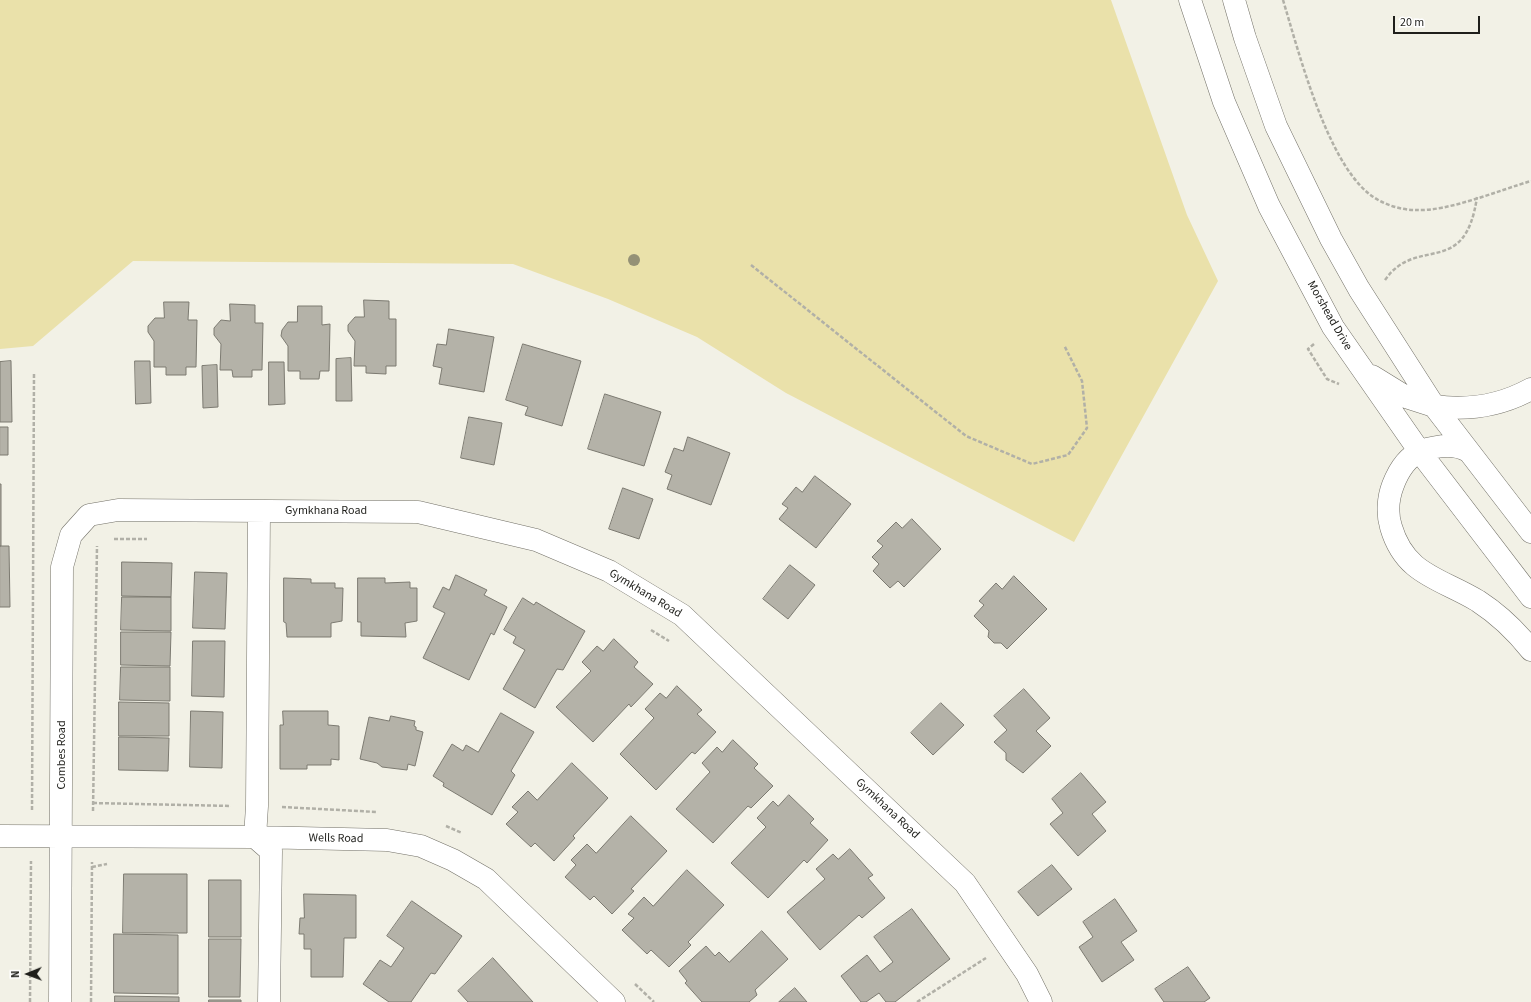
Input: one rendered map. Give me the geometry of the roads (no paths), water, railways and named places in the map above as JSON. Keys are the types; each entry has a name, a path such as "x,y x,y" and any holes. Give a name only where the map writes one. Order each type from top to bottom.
{"main road":[{"name":"Morshead Drive","path":"1190,0 1201,37 1224,102 1268,206 1329,320 1348,350 1420,452 1531,597"},
{"path":"1234,0 1245,38 1276,126 1331,239 1364,299 1434,406 1531,532"},
{"path":"1348,350 1361,366 1384,384 1406,397 1434,406 1455,408 1481,407 1514,398 1531,389"},
{"path":"1468,451 1449,446 1420,452 1403,466 1395,479 1389,497 1390,524 1402,551 1420,571 1478,601 1522,638 1531,650"},
{"name":"Gymkhana Road","path":"89,515 118,510 418,512 536,540 609,571 682,615 965,883 1027,974 1041,1002"},
{"path":"259,511 257,806 255,837 271,851 269,1002"},
{"name":"Combes Road","path":"60,1002 62,836 62,567 70,535 89,515"},
{"name":"Wells Road","path":"0,836 255,837 387,840 421,846 453,860 486,879 614,1002"}]}
